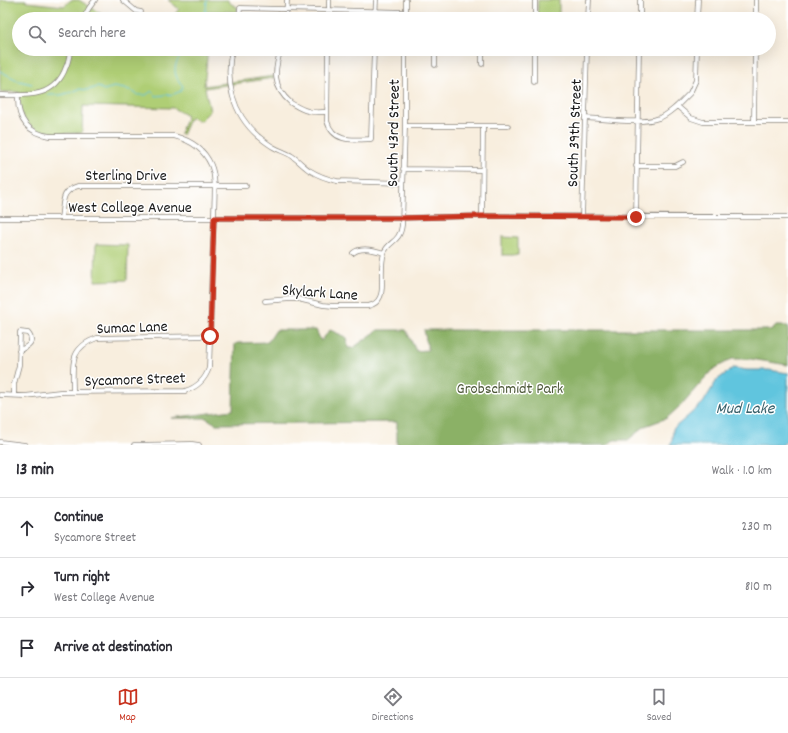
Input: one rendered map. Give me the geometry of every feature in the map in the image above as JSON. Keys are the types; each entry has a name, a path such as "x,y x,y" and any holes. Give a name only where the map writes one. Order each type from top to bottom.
{"street":[{"path":"87,12 95,0"},
{"path":"123,0 136,11 141,12"},
{"path":"286,10 287,0"},
{"path":"329,0 329,10"},
{"path":"376,0 376,12"},
{"path":"240,12 240,8 406,12 406,0"},
{"path":"535,0 535,12"},
{"path":"588,12 589,0"},
{"path":"640,0 640,12"},
{"path":"697,12 698,0"},
{"path":"756,0 756,12"},
{"path":"0,95 28,95 39,93 52,86 61,77 66,68 69,56"},
{"path":"230,56 229,62 230,84 236,106 246,123 258,136 274,148 292,156 309,170 328,179 337,181 403,183"},
{"path":"279,56 276,66 276,74 280,90 286,98 301,109 327,112"},
{"path":"328,56 328,126 337,136 347,140 372,140 374,56"},
{"name":"South 43rd Street","path":"401,218 405,56"},
{"path":"435,56 435,65"},
{"path":"482,56 482,64"},
{"path":"534,56 534,82"},
{"name":"South 39th Street","path":"582,217 587,56"},
{"path":"636,217 639,56"},
{"path":"585,118 638,121 661,118 677,106 690,93 696,80 696,56"},
{"path":"754,122 755,56"},
{"name":"Sycamore Street","path":"0,395 25,396 73,392 185,391 198,386 207,374 209,368 214,186 212,167 207,158 190,142 183,138 174,136 61,136 37,133 30,129 21,118 18,95"},
{"path":"677,106 691,118 703,122 788,122"},
{"path":"404,126 508,126"},
{"path":"482,216 483,126"},
{"path":"636,166 675,166 683,162"},
{"path":"403,169 482,170"},
{"name":"Sterling Drive","path":"61,218 64,197 69,190 78,186 246,186"},
{"name":"West College Avenue","path":"0,218 401,218 482,216 788,217"},
{"path":"353,253 355,251 366,249 384,253 388,246 398,238 401,232 401,218"},
{"name":"Skylark Lane","path":"265,301 290,298 333,306 373,305 380,297 384,253"},
{"path":"14,395 14,384 18,369 20,332 28,333 30,336 29,346 19,351"},
{"name":"Sumac Lane","path":"73,392 73,365 75,356 78,349 89,340 105,337 210,336"},
{"path":"0,442 25,445"},
{"path":"134,445 199,445"}],"green space":[{"path":"0,0 26,0 26,2 64,6 71,0 79,0 98,12 12,12 12,56 207,56 204,86 274,76 274,78 205,88 210,111 200,121 190,117 182,135 180,134 187,116 173,108 83,106 82,133 40,131 26,122 20,106 19,92 0,92"},
{"path":"168,0 228,0 238,8 237,12 177,12 179,9"},
{"path":"538,0 559,0 559,12 537,12"},
{"path":"502,237 518,238 518,255 502,255"},
{"path":"96,244 128,245 127,280 95,281"},
{"name":"Grobschmidt Park","path":"776,326 788,326 788,365 751,359 732,359 712,370 682,404 667,418 645,426 628,440 614,440 607,445 397,445 397,422 216,424 206,418 171,418 233,410 235,344 268,342 276,330 316,330 321,341 330,330 346,337 348,348 353,348 378,330 406,330 416,351 428,350 424,330 772,330"}],"water":[{"name":"Mud Lake","path":"733,368 747,370 769,370 788,373 788,440 782,445 670,445 672,441 673,429 703,403 717,380"}],"waterway":[{"path":"205,12 207,0"},
{"path":"48,95 61,95 79,89 88,90 98,87 104,90 114,87 130,90 138,95 146,95 152,91 156,96 174,94 181,91 183,86 175,72 175,67 181,56"},
{"path":"0,71 19,81 32,84"}],"route":[{"path":"210,336 214,218 401,218 482,216 636,217"}]}
